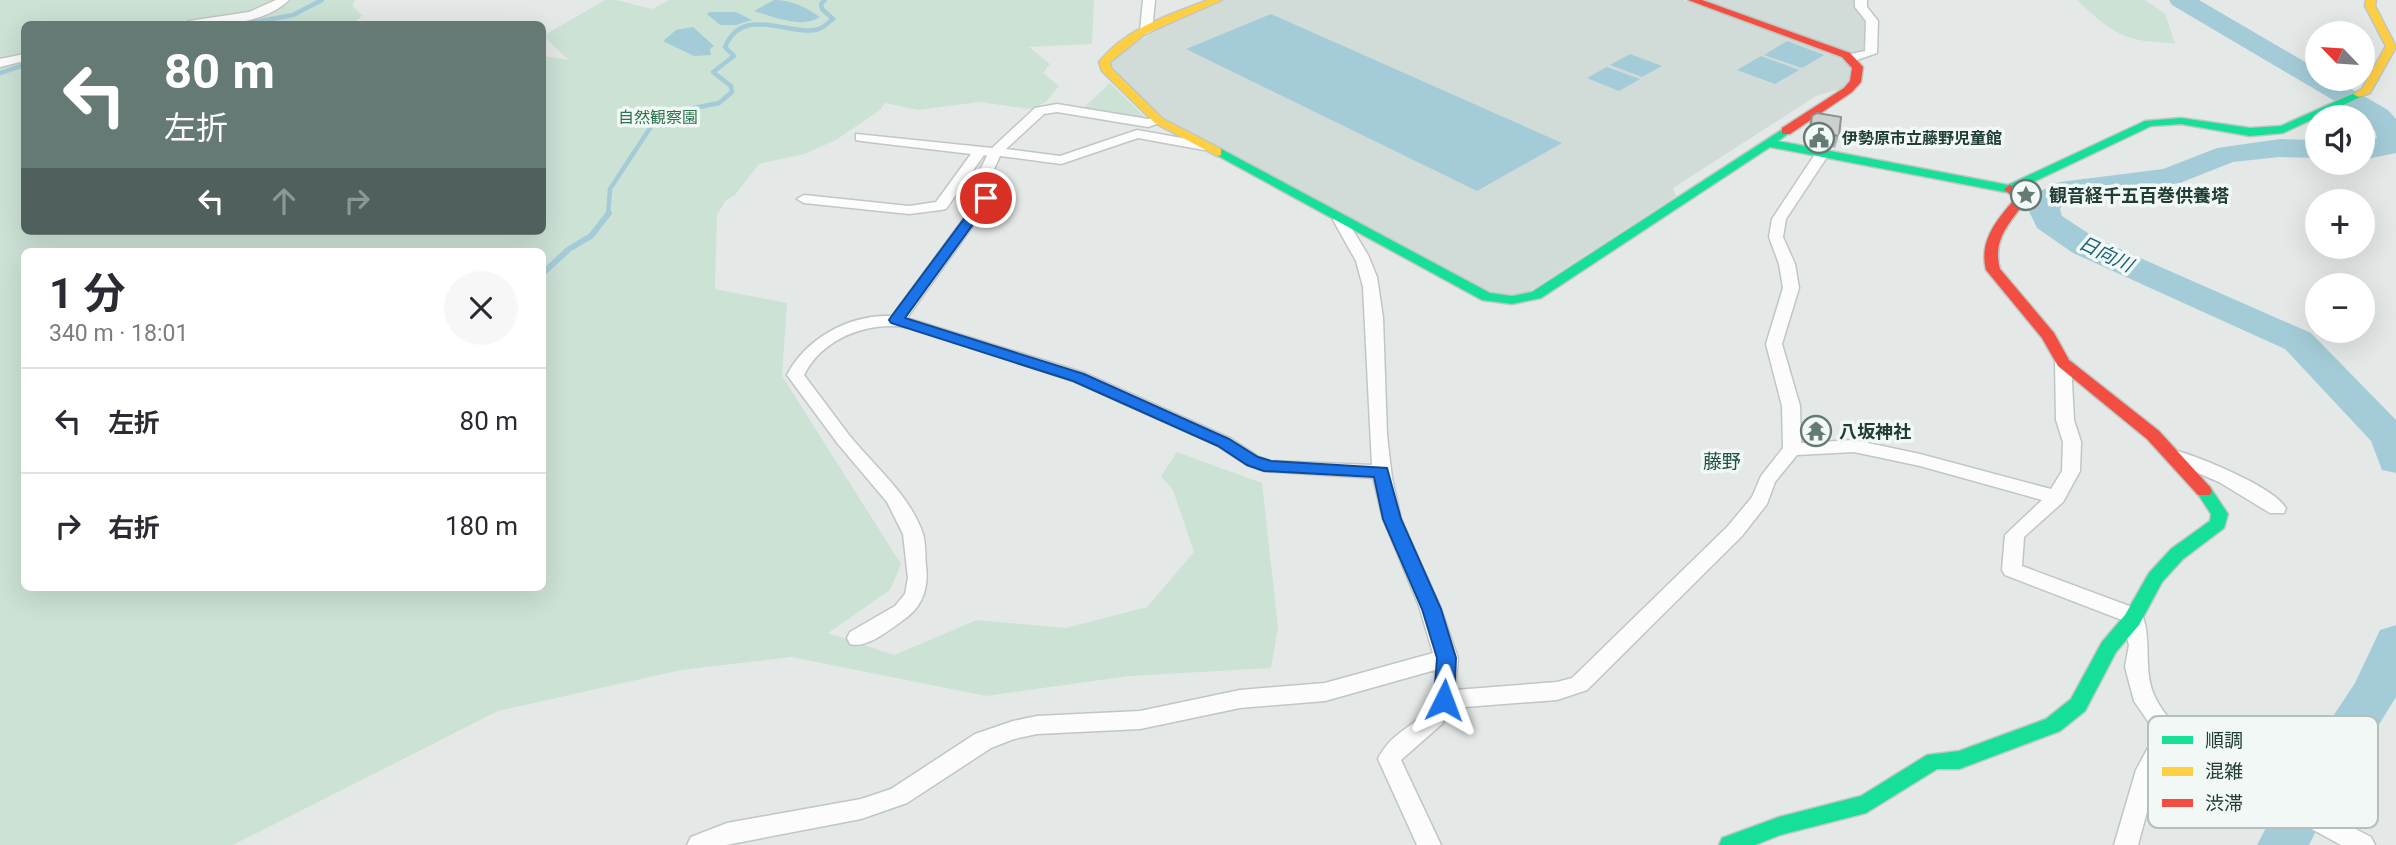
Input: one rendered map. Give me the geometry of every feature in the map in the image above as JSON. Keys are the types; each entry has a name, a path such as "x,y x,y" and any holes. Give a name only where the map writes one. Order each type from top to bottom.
{"street":[{"path":"206,21 253,13 284,0"},
{"path":"1146,31 1149,0"},
{"path":"1217,0 1146,31 1108,55 1104,62 1106,69 1159,121 1204,146 1487,297 1523,300 1536,295 1853,86 1858,67 1851,58 1693,0"},
{"path":"1851,58 1871,53 1872,21 1861,7 1861,0"},
{"path":"2010,189 2149,123 2180,121 2250,132 2275,131 2354,97 2373,83 2391,46 2370,6 2371,0"},
{"path":"0,63 21,59"},
{"path":"897,320 986,198 984,176 996,152 1040,111 1057,108 1148,123 1159,121"},
{"path":"861,137 991,152 1046,164 1137,134 1204,146"},
{"path":"1730,845 1779,825 1866,804 1934,761 1959,760 2053,726 2078,705 2109,647 2132,618 2155,578 2169,562 2218,524 2220,514 2213,501 2153,435 2063,363 2049,336 1989,264 1991,240 2019,202 2019,196 2010,189 1768,143"},
{"path":"804,199 909,211 941,206 991,152"},
{"path":"1444,700 1557,691 1580,684 1735,531 1760,499 1767,480 1792,449 1791,406 1774,344 1791,288 1787,264 1776,237 1779,219 1822,154"},
{"path":"1340,220 1366,266 1374,305 1381,472 1392,519 1432,609 1447,658 1444,700 1437,718 1395,748 1389,759 1429,845"},
{"path":"857,638 892,618 914,597 918,578 913,534 894,498 844,440 795,375 799,365 809,354 840,335 868,323 897,320 1079,377 1224,442 1253,461 1270,467 1381,472"},
{"path":"2063,363 2065,420 2072,442 2071,471 2056,497 2015,536 2012,570 2132,618"},
{"path":"1792,449 1854,446 1920,460 2056,497"},
{"path":"2171,455 2203,465 2277,508"},
{"path":"2132,618 2139,645 2136,667 2145,701 2156,716"},
{"path":"699,845 727,834 861,810 899,796 983,741 1013,730 1037,725 1140,720 1240,699 1325,692 1447,658"},
{"path":"2126,845 2148,768"},
{"path":"2333,828 2363,845"}],"shaded area":[{"path":"1224,0 1683,0 1836,53 1852,64 1848,83 1843,88 1816,96 1673,188 1676,196 1528,292 1517,295 1491,293 1164,118 1110,67 1114,57 1159,28"},
{"path":"1701,0 1855,0 1857,10 1868,27 1865,50 1856,53 1847,51"}],"green space":[{"name":"自然観察園","path":"0,0 356,0 352,5 362,16 356,21 21,21 21,235 546,235 546,56 569,60 546,39 546,34 605,0 652,9 669,0 1094,0 1092,44 1029,47 1050,64 1043,73 1059,86 1046,102 1031,109 979,102 918,110 885,103 880,110 836,140 804,154 759,164 735,195 726,200 717,215 715,289 787,303 782,376 901,564 890,590 828,633 894,655 977,620 1066,628 1147,607 1194,552 1173,490 1161,476 1177,452 1262,483 1278,627 1271,668 1129,676 986,696 791,657 681,670 498,711 233,845 0,845"},
{"path":"2077,0 2145,0 2165,14 2175,43 2143,41 2120,34 2100,21"},
{"path":"1110,83 1147,119 1081,110"}],"water":[{"path":"774,0 798,5 820,17 796,22 754,11"},
{"path":"736,12 752,20 736,25 720,25 707,14"},
{"path":"1271,14 1562,143 1477,191 1186,49"},
{"path":"693,27 714,46 710,49 711,55 694,56 663,41 676,30"},
{"path":"1787,41 1824,55 1802,68 1764,55"},
{"path":"1630,54 1662,66 1642,77 1610,65"},
{"path":"1761,56 1799,70 1775,84 1737,70"},
{"path":"1607,67 1640,79 1619,91 1587,78"}],"building":[{"path":"1817,113 1841,117 1839,136 1810,130 1812,116"}],"waterway":[{"path":"260,21 293,15 322,0"},
{"path":"608,214 610,189 654,122 674,112 719,103 732,92 731,86 713,72 734,56 725,47 733,34 743,27 756,24 808,31 819,29 833,19 822,9 821,4 825,0"},
{"name":"日向川","path":"2181,0 2359,105"},
{"path":"0,73 21,66"},
{"name":"日向川","path":"2375,114 2389,129 2392,138 2386,147 2375,149"},
{"name":"日向川","path":"2305,149 2280,148 2227,154 2169,177 2071,189 2049,199 2044,209 2048,221 2085,246 2298,341 2354,397 2389,437 2396,460"},
{"path":"546,270 569,249 591,236 608,214"},
{"name":"日向川","path":"2361,716 2385,671 2396,643"},
{"name":"日向川","path":"2283,845 2291,828"}],"traffic: fast":[{"path":"1767,143 2010,189 2149,123 2181,121 2250,132 2283,129 2359,94"},
{"path":"1217,152 1487,297 1512,300 1536,295 1786,131"},
{"path":"1730,845 1779,826 1866,804 1934,761 1959,760 2053,725 2078,705 2109,647 2132,620 2155,578 2177,554 2218,524 2220,514 2204,491"}],"traffic: slow":[{"path":"1217,0 1141,32 1104,62 1106,69 1159,121 1217,152"},
{"path":"2359,94 2366,91 2391,46 2370,6 2371,0"}],"traffic: jam":[{"path":"1693,0 1846,55 1858,67 1855,82 1848,90 1786,131"},
{"path":"2010,189 2019,196 2019,202 1992,241 1990,250 1993,270 2049,336 2063,363 2153,435 2204,491"}],"place":[{"name":"伊勢原市立藤野児童館","path":"1819,138"},
{"name":"観音経千五百巻供養塔","path":"2026,195"},
{"name":"八坂神社","path":"1816,431"}],"district":[{"name":"藤野","path":"1722,461"}],"route":[{"path":"986,198 897,320 1079,377 1224,442 1253,461 1270,467 1381,472 1392,519 1432,609 1447,658 1444,700"}]}
